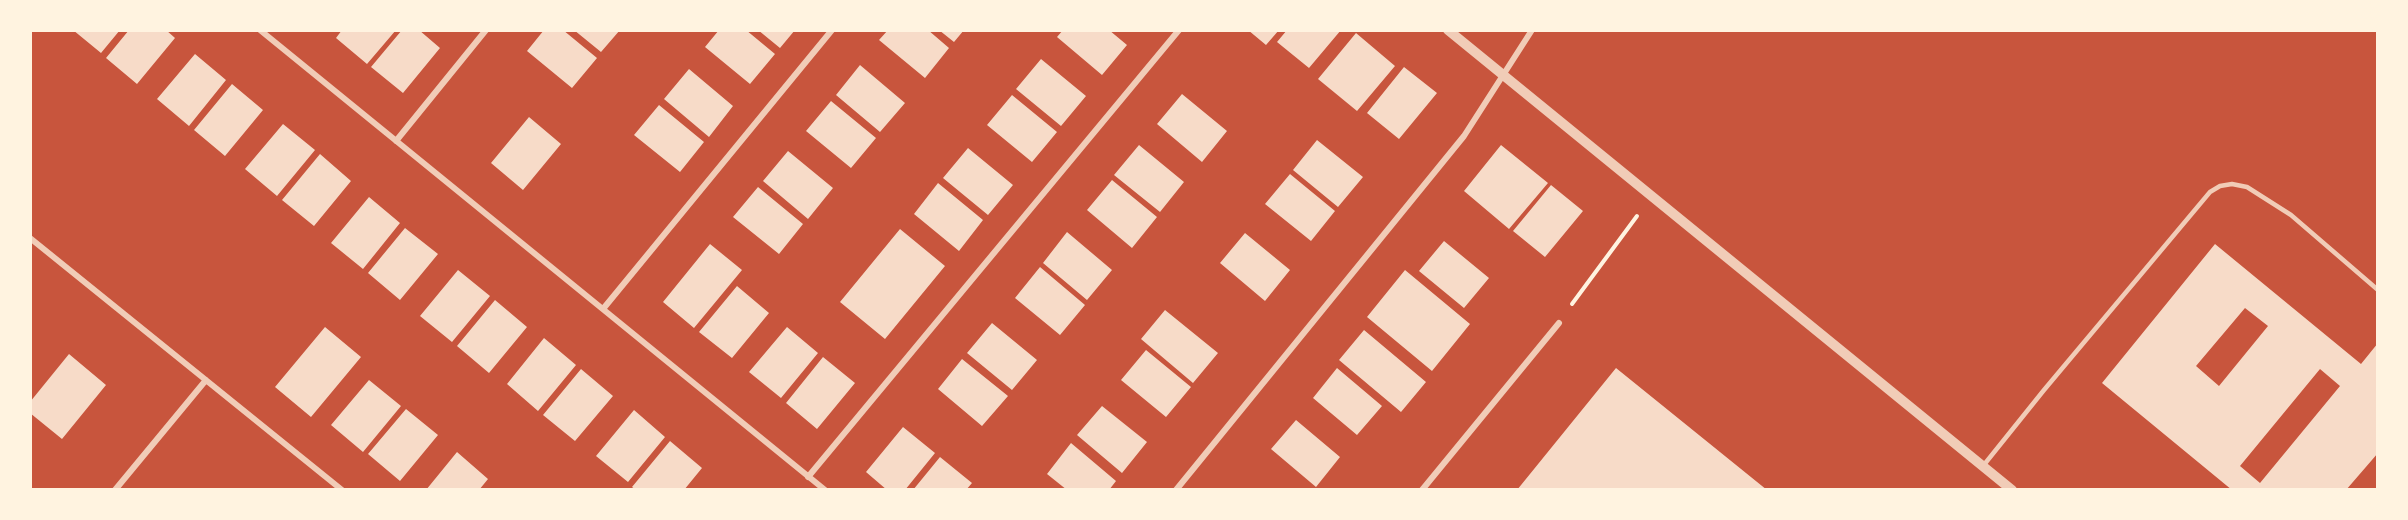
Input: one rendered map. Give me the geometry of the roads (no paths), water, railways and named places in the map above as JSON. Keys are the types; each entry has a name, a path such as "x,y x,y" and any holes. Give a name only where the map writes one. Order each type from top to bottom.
{"street":[{"path":"260,30 825,490"},
{"path":"396,141 486,30"},
{"path":"603,309 831,30"},
{"path":"808,477 1179,30"},
{"path":"1448,30 2012,490"},
{"path":"1176,490 1464,136 1532,30"},
{"path":"30,238 342,490"},
{"path":"1422,490 1559,323"},
{"path":"115,490 206,380"}],"lane":[{"path":"1983,466 2203,201 2220,186 2232,184 2247,187 2291,215 2378,290"}]}
